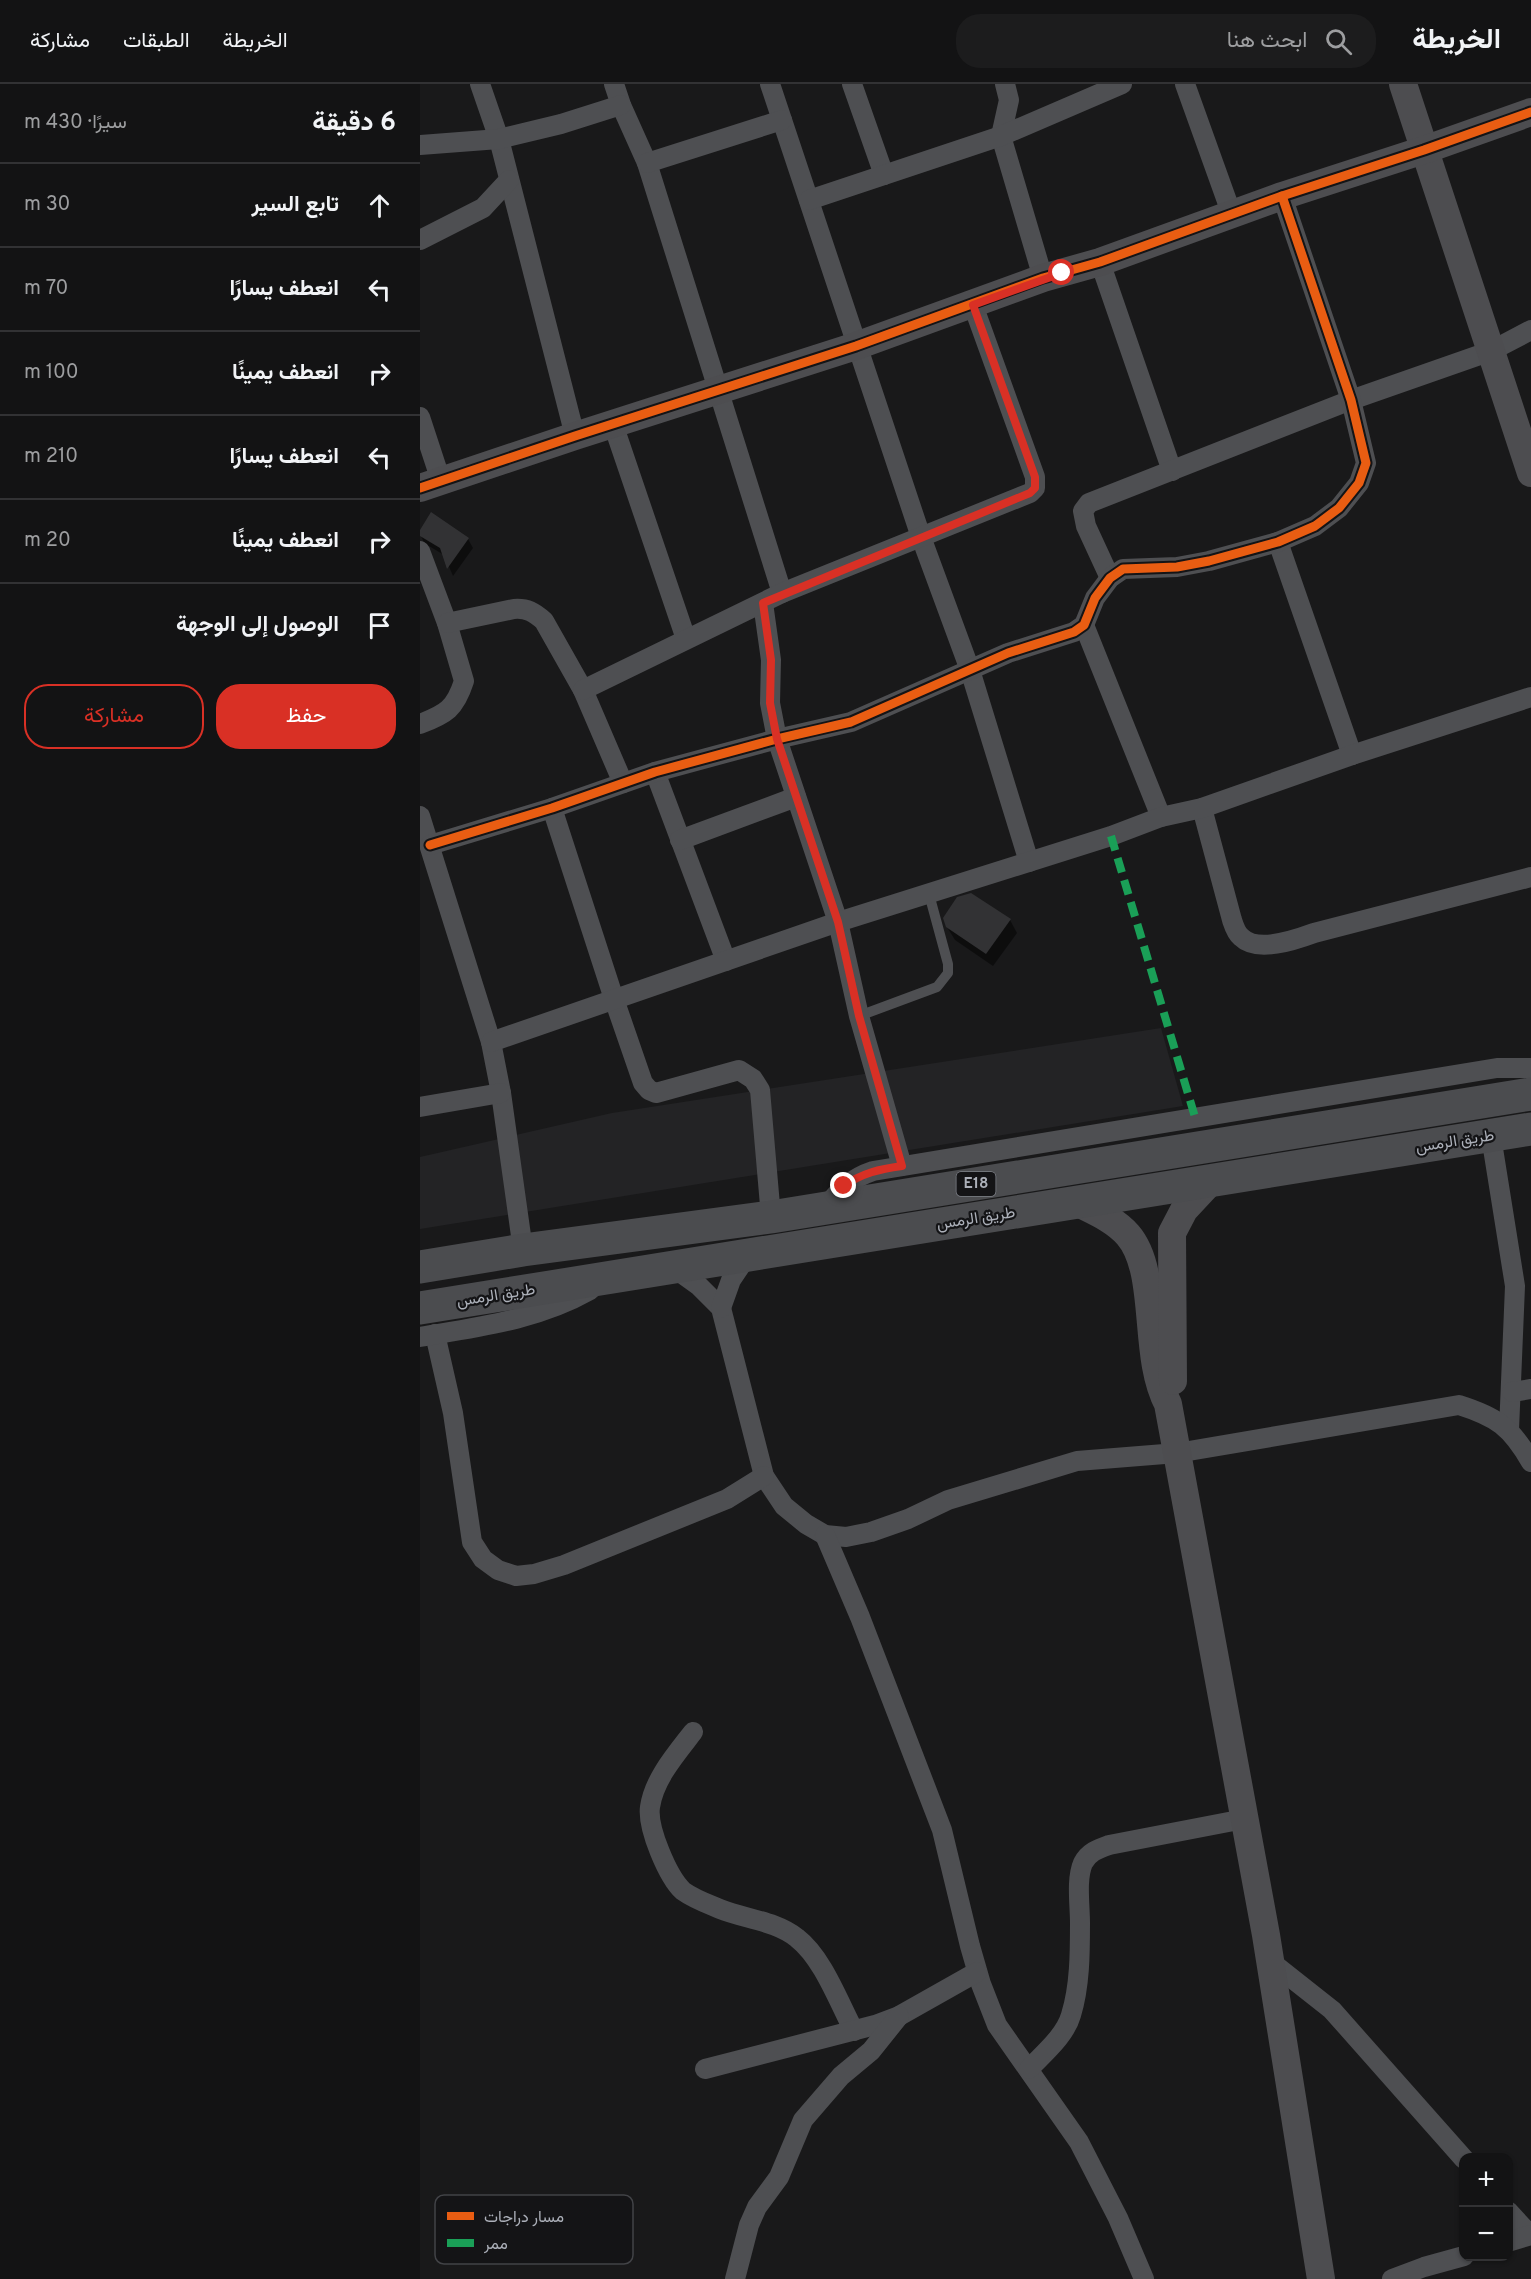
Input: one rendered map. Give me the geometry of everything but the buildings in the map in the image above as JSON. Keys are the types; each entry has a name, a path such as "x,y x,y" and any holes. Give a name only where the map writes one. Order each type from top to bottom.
{"highway":[{"name":"E18","path":"420,1267 524,1250 771,1217 1531,1094"},
{"name":"طريق الرمس","path":"425,1326 608,1278 1531,1130"}],"street":[{"path":"480,84 499,139 575,436"},
{"path":"614,84 647,164 782,593"},
{"path":"770,84 921,537 970,670 1029,862"},
{"path":"852,84 884,175"},
{"path":"1005,84 1009,100 1001,136 1043,278"},
{"path":"809,200 1001,136 1122,84"},
{"path":"1185,84 1232,215"},
{"path":"1403,84 1531,471"},
{"path":"420,145 499,139 561,124 621,105"},
{"path":"420,417 430,484 856,346 1043,278 1100,262 1282,196 1424,150 1531,112"},
{"path":"647,164 782,120"},
{"path":"420,240 483,208 509,180"},
{"path":"430,845 552,808 655,772 777,739 851,722 1008,654 1067,635 1084,625 1095,598 1110,578 1123,569 1177,567 1278,542 1315,526 1339,508 1359,483 1366,462 1351,400 1282,196"},
{"path":"1100,262 1172,471"},
{"path":"583,690 782,593 1018,500 1030,493 1035,488 1035,477 973,305"},
{"path":"1110,578 1086,526 1083,511 1089,503 1351,400 1491,351 1531,330"},
{"path":"613,424 686,639"},
{"path":"1278,542 1352,755"},
{"path":"420,551 447,623 464,681 453,705 445,714 420,724"},
{"path":"763,603 771,660 770,703 777,739 838,922 859,1016 902,1166"},
{"path":"447,623 514,609 524,609 536,614 544,621 583,690 623,783"},
{"path":"1084,625 1161,818"},
{"path":"491,1042 838,922 1111,836 1161,818 1202,808 1352,755 1531,697"},
{"path":"655,772 726,961"},
{"path":"680,840 796,797"},
{"path":"552,808 614,999 644,1083 649,1090 656,1093 739,1070 753,1079 760,1090 771,1217"},
{"path":"1202,808 1232,920 1239,936 1251,944 1294,941 1314,933 1531,877"},
{"path":"420,816 491,1042 501,1093 524,1250"},
{"path":"825,1208 844,1186 858,1176 873,1170 1485,1070 1512,1067 1531,1068"},
{"path":"420,1107 501,1093"},
{"path":"1491,1136 1523,1285 1522,1390 1509,1430"},
{"path":"1168,1404 1173,1377 1172,1233 1184,1210 1212,1180"},
{"path":"1078,1203 1118,1225 1134,1243 1144,1265 1157,1378 1168,1404 1245,1819 1321,2279"},
{"path":"721,1308 731,1280 747,1256"},
{"path":"674,1268 699,1286 721,1308 764,1476 784,1506 806,1524 825,1535 846,1538 871,1532 908,1519 948,1500 1077,1461 1177,1453 1459,1405 1486,1414 1509,1430 1531,1462"},
{"path":"425,1326 453,1413 472,1542 483,1559 498,1569 516,1576 564,1565 727,1498 764,1476"},
{"path":"825,1535 860,1617 942,1830 978,1972 997,2025 1079,2142 1098,2176 1144,2279"},
{"path":"693,1732 660,1778 650,1806 650,1821 657,1844 671,1874 682,1890 695,1898 721,1910 785,1930 797,1938 817,1959 854,2031"},
{"path":"1029,2069 1052,2044 1071,2017 1080,1936 1080,1879 1083,1863 1092,1851 1109,1845 1245,1819"},
{"path":"1270,1961 1332,2010 1459,2153"},
{"path":"705,2069 854,2031 899,2016 978,1972"},
{"path":"735,2279 749,2225 757,2207 779,2177 802,2120 841,2076 871,2051 899,2016"},
{"path":"1513,2215 1531,2235 1513,2241"},
{"path":"1392,2279 1424,2266 1459,2257"}],"lane":[{"path":"859,1016 937,987 944,980 948,973 948,964 929,894"}],"shaded area":[{"path":"1161,1028 1183,1106 420,1229 420,1157 612,1113"}],"marked path":[{"path":"1111,836 1195,1117"}],"cycle path":[{"path":"420,488 856,346 1043,278 1100,262 1282,196 1424,150 1531,112"},
{"path":"430,845 552,808 655,772 777,739 851,722 1008,653 1074,632 1084,625 1095,598 1110,578 1123,569 1177,567 1209,561 1278,542 1315,526 1339,508 1359,483 1366,463 1351,400 1282,196"}],"route":[{"path":"844,1186 858,1176 873,1170 902,1166 859,1016 838,922 777,739 770,703 771,660 763,603 782,593 1018,500 1035,488 1035,477 973,305 1062,273"}]}
